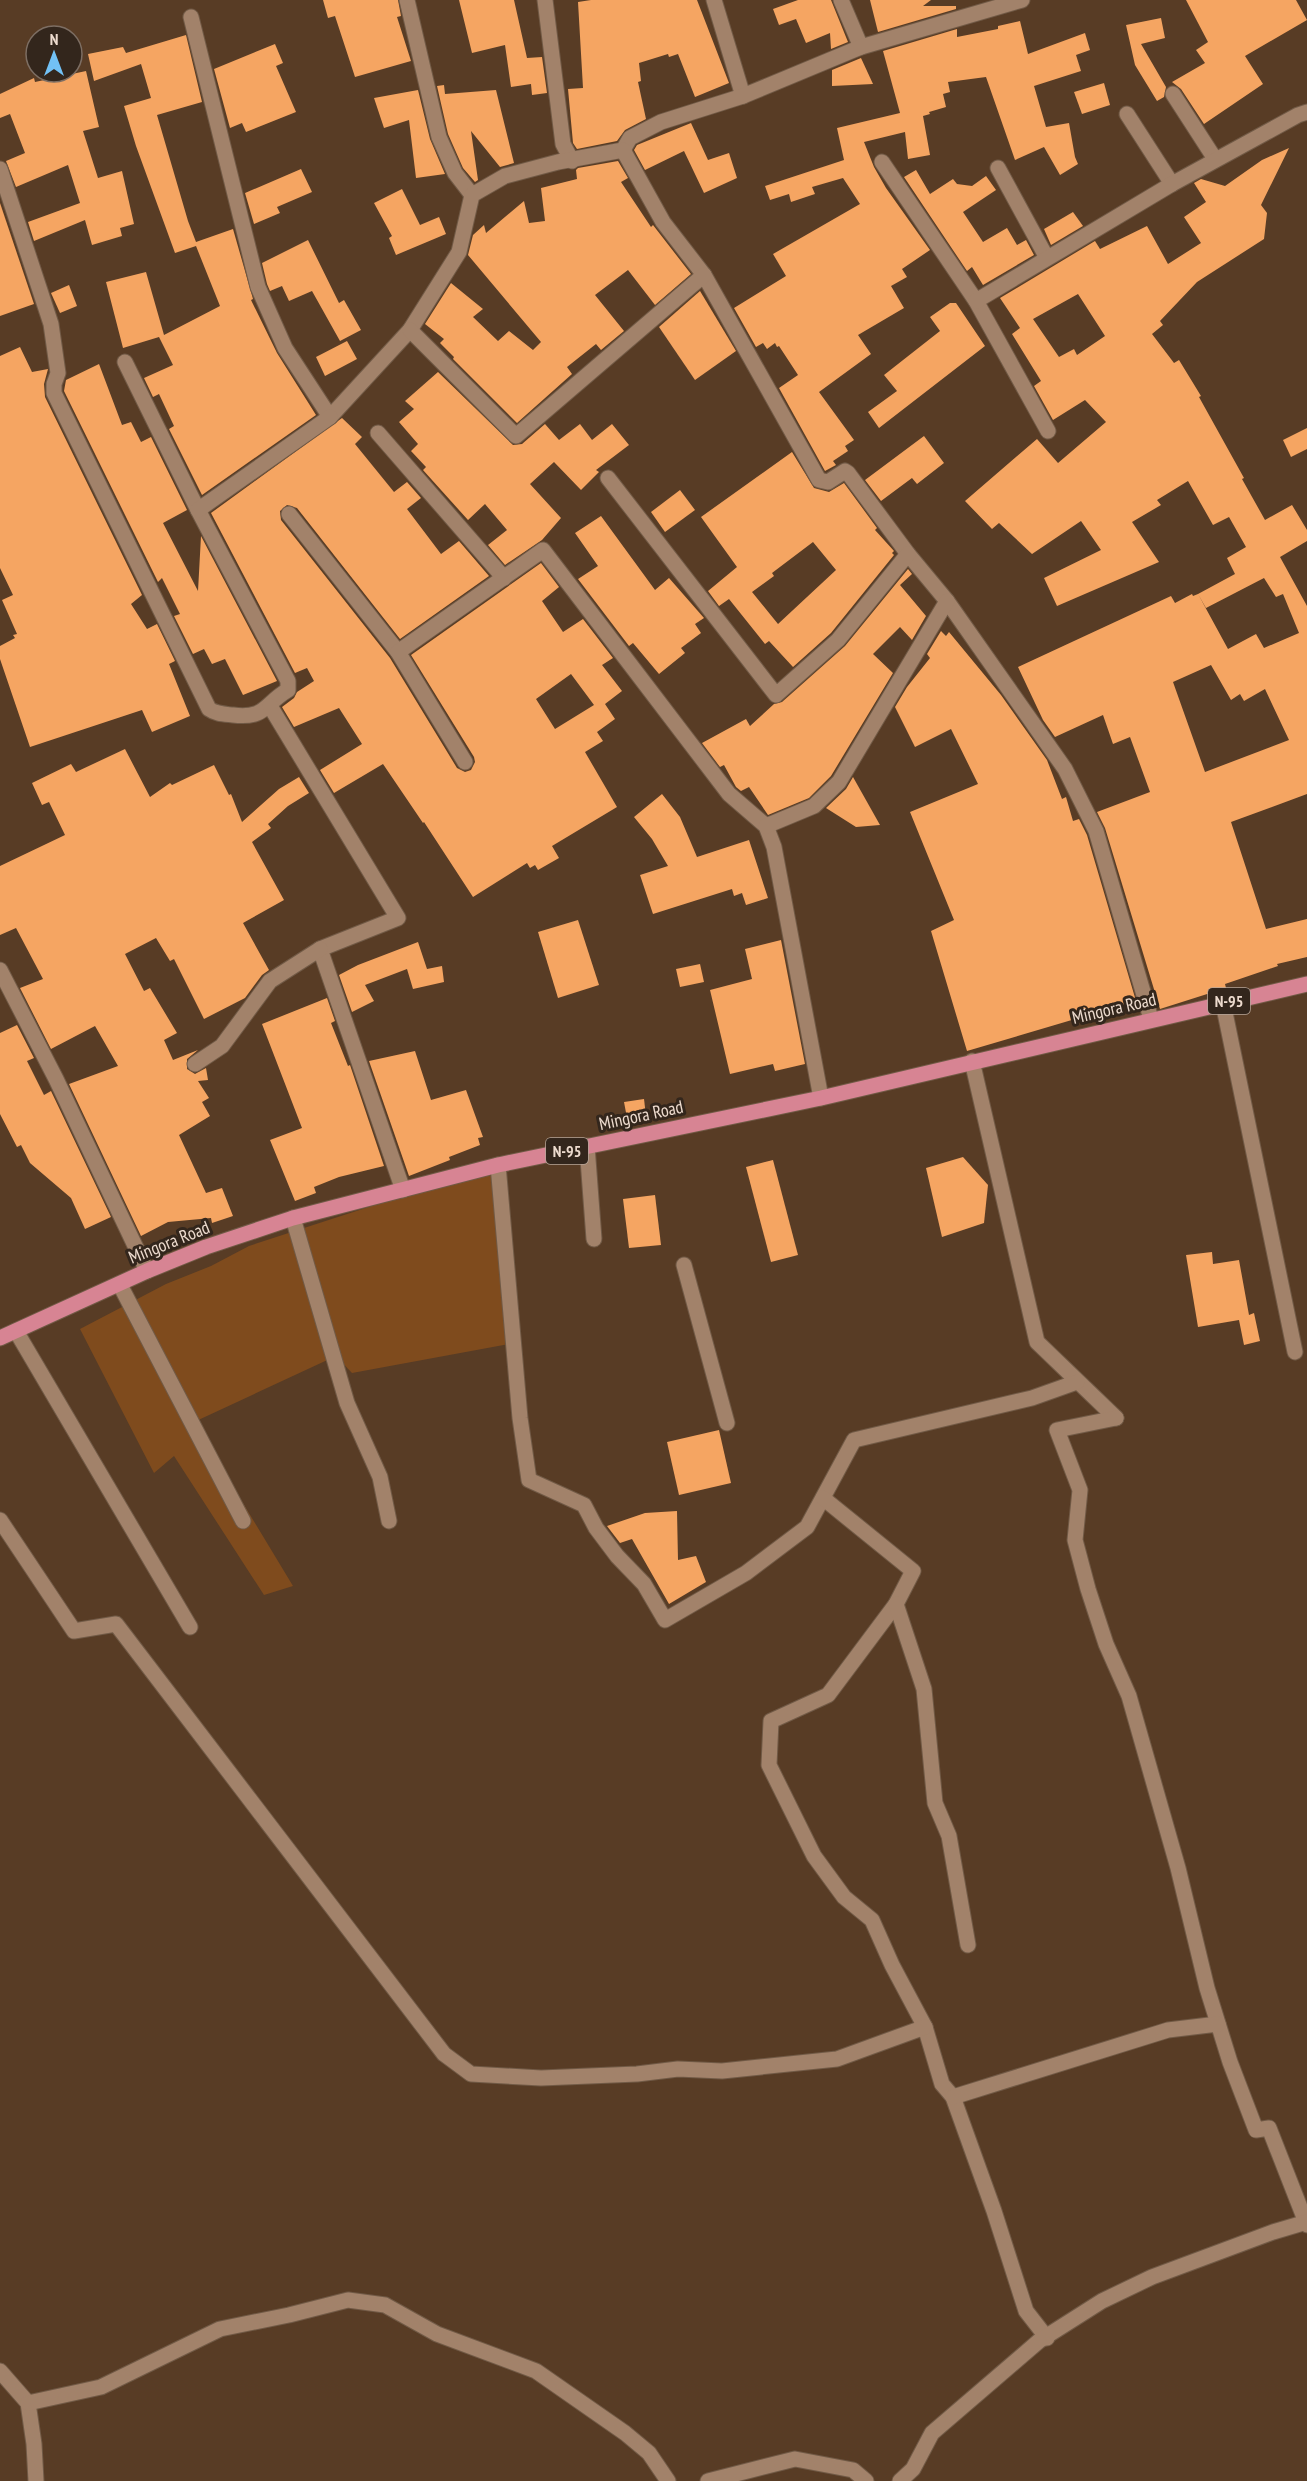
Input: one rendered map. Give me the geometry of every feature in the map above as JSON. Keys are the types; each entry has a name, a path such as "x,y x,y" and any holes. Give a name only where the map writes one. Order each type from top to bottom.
{"main road":[{"name":"Mingora Road","path":"0,1338 147,1271 206,1247 293,1218 498,1165 821,1098 1307,984"}],"street":[{"path":"407,0 439,137 455,173 472,195"},
{"path":"545,0 563,144 572,161"},
{"path":"714,0 742,96"},
{"path":"842,0 861,47"},
{"path":"198,510 330,417 410,330 459,252 472,195 505,176 558,162 622,150 630,138 661,122 742,96 861,47 1022,0"},
{"path":"190,17 258,287 285,348 330,417"},
{"path":"1173,94 1215,159"},
{"path":"976,301 1215,159 1307,112"},
{"path":"1127,114 1172,184"},
{"path":"622,150 663,222 704,275 819,480 828,482 845,471 848,473 908,554 947,601 1065,769 1096,831 1151,1019"},
{"path":"882,162 976,301 1048,431"},
{"path":"998,168 1047,258"},
{"path":"0,169 51,324 57,373 54,393 209,709 215,713 250,717 270,706 280,694 288,690 288,681 198,510 125,362"},
{"path":"410,330 516,436 704,275"},
{"path":"378,433 504,578"},
{"path":"608,478 776,694 838,640 908,554"},
{"path":"289,514 398,652 465,762"},
{"path":"398,652 543,550 729,795 766,826 774,847 821,1098"},
{"path":"766,826 813,806 839,782 947,601"},
{"path":"195,1064 222,1046 270,981 320,949 398,918 270,706"},
{"path":"320,949 403,1190"},
{"path":"0,970 56,1079 147,1271"},
{"path":"1223,1003 1294,1352"},
{"path":"900,2481 913,2469 932,2433 1025,2352 1102,2301 1152,2277 1273,2232 1306,2223 1269,2128 1256,2130 1218,2024 1178,1868 1129,1696 1106,1644 1075,1540 1080,1490 1058,1430 1116,1418 1037,1342 972,1061"},
{"path":"587,1146 594,1239"},
{"path":"498,1165 520,1418 529,1480 584,1505 596,1528 617,1556 644,1584 665,1620 746,1573 807,1527 854,1440 1022,1401 1077,1382"},
{"path":"293,1218 347,1403 380,1477 389,1521"},
{"path":"684,1265 727,1423"},
{"path":"120,1285 243,1521"},
{"path":"16,1331 190,1627"},
{"path":"823,1498 913,1570 896,1604 828,1695 771,1721 769,1765 814,1856 844,1897 872,1920 892,1965 925,2027 942,2084 953,2097 994,2211 1026,2311 1047,2338"},
{"path":"0,1520 74,1631 116,1624 444,2054 471,2074 541,2078 637,2074 678,2069 722,2071 837,2059 925,2027"},
{"path":"896,1604 924,1689 935,1803 949,1836 968,1945"},
{"path":"953,2097 1168,2030 1218,2024"},
{"path":"28,2403 101,2387 220,2329 348,2300 385,2305 437,2334 536,2371 625,2433 649,2453 668,2481"},
{"path":"0,2371 28,2403 36,2481"},
{"path":"708,2481 795,2459 853,2470 866,2481"}],"shaded area":[{"path":"498,1165 509,1344 352,1373 336,1356 194,1422 293,1586 264,1595 174,1456 154,1473 80,1329 166,1284 211,1266 249,1246"}],"building":[{"path":"323,0 398,0 401,16 397,17 411,61 355,77 335,16 328,18"},
{"path":"459,0 514,0 527,58 542,57 547,93 532,95 531,84 511,87 505,45 472,53"},
{"path":"697,0 729,83 695,97 678,54 669,57 668,54 639,63 641,81 638,82 646,119 625,130 617,141 577,149 573,143 568,89 583,88 578,2"},
{"path":"798,0 831,0 848,42 831,49 830,33 806,43 796,19 779,25 773,9"},
{"path":"870,0 931,0 923,6 956,6 956,9 878,32"},
{"path":"1186,0 1296,0 1307,20 1245,56 1263,84 1204,124 1181,89 1172,82 1205,63 1196,50 1208,42"},
{"path":"1161,18 1165,38 1141,44 1166,87 1164,97 1157,101 1135,65 1126,25"},
{"path":"1020,21 1028,54 1085,33 1090,50 1076,55 1081,71 1034,86 1046,127 1069,123 1078,164 1060,175 1044,147 1015,160 986,77 948,82 950,92 943,94 946,107 923,116 930,155 908,159 905,132 864,142 886,188 930,250 902,269 907,277 891,286 904,308 858,335 871,354 819,392 854,440 845,446 848,451 833,461 836,465 825,471 779,388 798,375 775,343 767,349 763,343 756,347 734,308 786,276 773,254 860,204 843,178 812,187 815,194 791,202 789,194 770,200 765,186 844,160 837,128 900,113 883,51 957,29 957,37 998,29 998,26"},
{"path":"186,35 202,102 157,115 188,221 196,242 233,229 253,299 251,300 277,353 316,415 202,495 169,429 174,426 159,394 153,397 144,378 173,365 159,337 123,348 106,282 146,272 164,335 220,306 196,246 175,253 136,146 124,106 151,98 141,64 94,81 88,54 123,47 126,53"},
{"path":"275,44 283,63 276,66 296,112 246,132 242,123 230,128 214,69"},
{"path":"861,58 873,84 832,86 832,70"},
{"path":"84,71 86,71 99,127 83,131 98,178 122,171 134,224 120,228 122,236 92,245 85,220 34,241 28,222 80,203 68,165 16,187 6,161 25,153 10,114 0,118 0,94 24,83 84,84"},
{"path":"1104,83 1110,105 1082,114 1074,92"},
{"path":"444,85 445,94 496,90 514,163 500,167 471,131 478,180 475,182 463,168 448,134 437,86"},
{"path":"418,90 430,139 445,174 416,178 409,120 384,128 374,98"},
{"path":"691,123 708,160 729,153 737,178 704,193 684,151 645,170 634,150 637,145"},
{"path":"1289,148 1261,205 1267,213 1264,239 1197,282 1160,321 1163,325 1152,334 1174,363 1179,360 1201,396 1199,397 1265,520 1292,505 1307,530 1307,541 1280,557 1307,606 1307,794 1231,822 1266,929 1307,919 1307,957 1277,964 1278,966 1225,984 1226,988 1160,1009 1105,828 1097,812 1150,792 1130,737 1113,744 1103,715 1055,737 1043,720 1018,667 1171,596 1175,603 1192,594 1193,596 1235,574 1227,558 1246,547 1229,517 1213,525 1188,481 1157,500 1161,505 1132,522 1159,562 1057,606 1044,578 1101,550 1081,521 1032,554 999,523 992,529 965,501 1037,439 1058,463 1106,422 1085,400 1053,420 1034,386 1041,381 1012,334 1020,328 1000,298 1095,241 1100,249 1147,226 1168,264 1201,243 1184,217 1206,202 1194,183 1201,179 1225,186 1262,160","holes":["1078,294 1105,336 1077,355 1074,349 1059,357 1033,319","1264,578 1276,597 1283,594 1299,633 1264,648 1256,634 1228,649 1198,594 1206,608","1211,665 1231,700 1240,694 1244,701 1265,689 1289,740 1205,772 1173,682"]},
{"path":"618,161 628,178 621,182 651,227 653,225 691,274 655,305 628,270 595,295 624,331 601,350 596,344 567,367 572,374 517,423 453,359 454,357 440,343 444,339 425,324 451,283 483,309 473,317 498,341 509,331 533,350 541,342 468,255 473,235 484,225 486,233 524,201 529,223 545,221 541,188 577,179 576,170 578,168"},
{"path":"301,169 312,192 277,207 280,213 254,224 245,193"},
{"path":"916,170 930,194 953,179 957,184 972,186 986,176 996,190 963,212 983,242 1007,228 1017,245 1026,240 1034,255 983,285 972,267 967,271 904,177"},
{"path":"402,189 420,225 439,217 446,234 396,255 389,238 392,236 374,203"},
{"path":"0,203 34,304 0,316"},
{"path":"1073,212 1083,226 1051,245 1044,229"},
{"path":"308,240 339,303 344,300 361,330 340,341 312,291 289,301 282,286 270,291 267,284 262,263"},
{"path":"69,285 77,306 60,313 51,293"},
{"path":"700,291 736,351 695,380 659,327"},
{"path":"950,303 956,303 985,346 879,428 868,412 897,391 884,375 940,331 930,317"},
{"path":"347,341 357,359 325,376 316,357"},
{"path":"20,347 32,372 48,369 44,384 45,397 142,595 131,604 147,629 157,624 175,661 169,664 190,716 152,732 142,710 30,747 0,659 0,646 15,638 13,635 17,634 2,600 13,595 0,568 0,356"},
{"path":"99,364 122,425 131,422 141,442 151,437 187,510 163,523 198,591 201,536 277,681 243,695 225,659 212,664 204,649 193,654 174,616 180,614 162,578 158,582 64,391 66,380"},
{"path":"438,372 513,445 522,444 545,424 559,440 580,424 592,440 612,424 629,445 596,470 599,472 581,490 554,462 530,484 561,518 542,540 505,565 488,545 507,530 485,504 468,520 423,470 426,467 411,451 418,444 399,422 414,409 405,401"},
{"path":"342,418 362,437 355,444 394,492 407,482 421,498 407,509 441,554 459,541 489,576 400,639 297,508 287,505 280,511 281,520 390,658 457,768 465,772 471,770 475,762 474,757 411,655 541,563 559,587 542,601 563,632 583,619 613,658 602,665 622,691 605,704 615,719 597,732 603,741 585,752 617,807 552,846 559,858 538,870 535,865 530,868 527,863 473,897 383,764 334,793 320,770 362,744 339,708 294,727 282,707 294,698 297,692 314,681 307,668 295,673 211,513","holes":["571,674 594,705 555,729 536,699"]},
{"path":"1307,428 1307,449 1291,457 1283,440"},
{"path":"924,436 944,463 917,484 912,478 881,501 865,480"},
{"path":"792,452 814,488 829,492 844,483 877,528 875,530 894,551 892,553 894,555 831,633 793,667 769,641 765,644 729,599 719,606 708,591 737,567 701,517","holes":["813,542 836,570 778,624 752,592 774,576 772,573"]},
{"path":"680,490 695,510 665,532 651,512"},
{"path":"601,516 655,590 669,578 704,618 695,624 701,633 681,648 685,653 659,674 633,643 629,646 578,579 598,566 575,533"},
{"path":"908,569 912,574 900,585 926,616 912,640 900,627 873,654 893,673 831,776 809,798 768,815 749,787 741,791 736,787 724,765 720,767 702,743 746,719 750,726 774,704 782,702 845,646"},
{"path":"941,631 946,636 949,632 1001,695 1047,760 1062,799 1066,797 1073,821 1079,819 1087,835 1136,1001 967,1051 931,931 954,920 910,812 978,784 951,729 915,747 895,707 907,687 930,658 927,654"},
{"path":"125,749 150,797 170,783 172,785 214,765 229,795 231,794 242,822 279,789 299,777 309,793 288,806 268,824 271,828 252,842 284,900 243,923 269,970 262,975 245,998 204,1019 174,959 170,961 156,938 125,954 144,991 150,988 177,1033 164,1040 173,1060 198,1050 187,1059 187,1069 195,1074 206,1068 208,1080 198,1081 209,1098 202,1102 210,1116 179,1135 206,1193 222,1188 233,1216 212,1223 211,1218 168,1222 141,1236 69,1084 118,1066 95,1026 51,1049 20,988 43,979 16,928 0,935 0,866 65,835 49,802 42,805 32,783 71,764 76,772"},
{"path":"853,777 880,825 856,827 826,808 846,789"},
{"path":"662,794 680,817 697,857 749,840 768,898 746,905 742,893 734,896 732,889 653,914 640,875 668,866 652,839 634,817"},
{"path":"578,920 599,985 558,998 538,932"},
{"path":"781,940 805,1064 775,1071 773,1064 730,1074 710,990 752,979 745,949"},
{"path":"418,942 427,969 442,966 444,982 413,989 407,969 365,985 374,1001 352,1012 339,975 358,965"},
{"path":"700,964 704,982 680,987 676,969"},
{"path":"327,998 335,1021 331,1023 348,1066 350,1065 384,1166 339,1177 314,1187 316,1193 295,1201 270,1140 302,1128 262,1024"},
{"path":"17,1025 34,1058 27,1061 44,1095 51,1091 111,1217 85,1229 71,1198 30,1163 21,1145 17,1147 0,1114 0,1033"},
{"path":"415,1051 431,1100 466,1090 483,1137 478,1138 480,1145 409,1176 369,1061"},
{"path":"644,1099 646,1116 627,1118 624,1102"},
{"path":"963,1157 988,1185 984,1223 942,1237 926,1168"},
{"path":"773,1160 798,1255 771,1262 746,1167"},
{"path":"655,1195 661,1245 629,1248 623,1199"},
{"path":"1212,1252 1213,1264 1239,1260 1249,1315 1254,1313 1260,1341 1244,1345 1239,1320 1198,1327 1186,1255"},
{"path":"719,1430 731,1483 679,1495 667,1442"},
{"path":"677,1511 678,1560 696,1556 706,1582 669,1604 632,1539 620,1543 607,1526 645,1513"}]}
